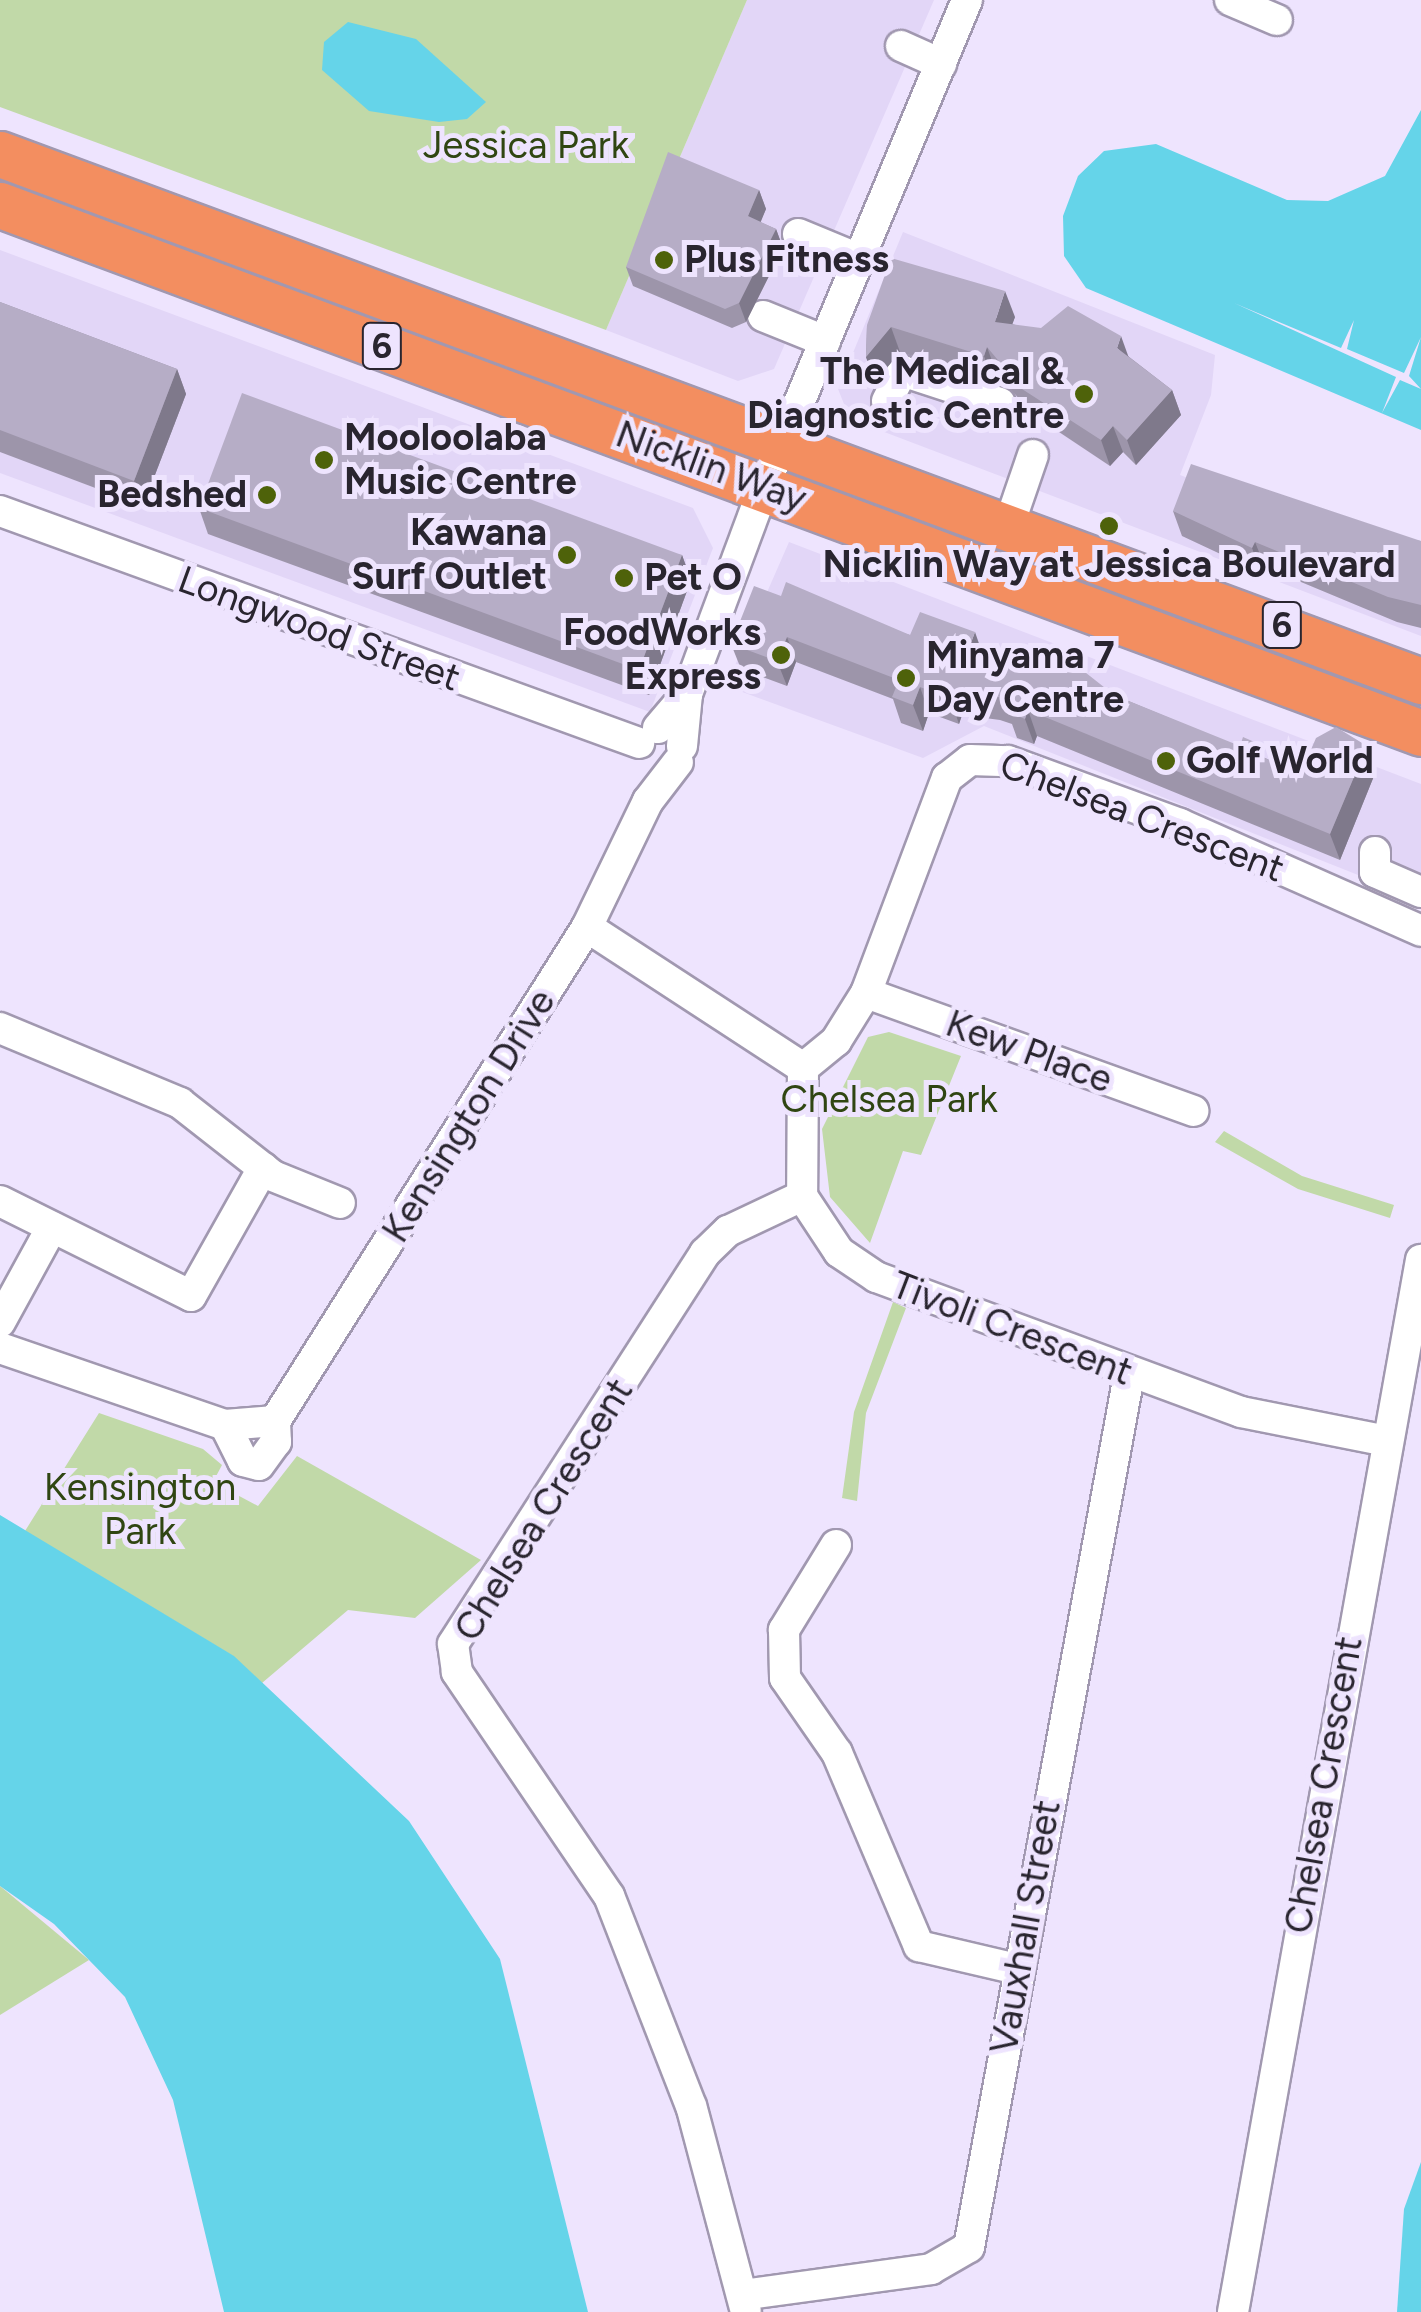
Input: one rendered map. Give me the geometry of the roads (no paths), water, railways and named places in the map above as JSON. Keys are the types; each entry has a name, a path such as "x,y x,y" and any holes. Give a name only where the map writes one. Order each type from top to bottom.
{"highway":[{"name":"Nicklin Way","path":"0,154 783,441 1421,681"},
{"name":"Nicklin Way","path":"0,205 1421,734"}],"street":[{"path":"1230,0 1277,20"},
{"name":"Kensington Drive","path":"0,1348 225,1425 275,1421 586,927 648,801 661,750 688,694 764,487 940,64 961,2"},
{"path":"902,46 940,64"},
{"path":"798,234 900,264"},
{"path":"763,316 825,340"},
{"path":"887,400 902,372 1000,403"},
{"path":"1009,525 1033,456"},
{"name":"Longwood Street","path":"0,511 661,750"},
{"name":"Chelsea Crescent","path":"803,1068 836,1041 866,993 947,778 989,757 1180,824 1421,931"},
{"path":"1374,852 1374,872 1421,892"},
{"path":"586,927 803,1068 802,1196"},
{"name":"Kew Place","path":"866,993 1193,1112"},
{"path":"1,1031 180,1103 263,1168 340,1203"},
{"path":"0,1201 191,1296 263,1168"},
{"name":"Chelsea Crescent","path":"744,2304 691,2106 609,1896 457,1672 453,1644 705,1253 728,1231 802,1196"},
{"name":"Tivoli Crescent","path":"802,1196 839,1252 876,1277 1128,1375 1241,1412 1383,1440"},
{"path":"0,1322 52,1227"},
{"name":"Chelsea Crescent","path":"1233,2312 1383,1440 1421,1260"},
{"name":"Vauxhall Street","path":"744,2304 932,2269 969,2248 1016,1969 1128,1375"},
{"path":"836,1545 784,1630 785,1678 837,1753 919,1946 1016,1969"}],"water":[{"path":"348,22 416,39 486,102 467,119 439,122 369,111 322,70 324,42"},
{"path":"1421,110 1421,430 1086,288 1064,256 1063,216 1078,176 1104,151 1156,144 1287,200 1328,201 1385,176"},
{"path":"0,1515 234,1656 409,1821 500,1959 588,2312 224,2312 173,2100 125,1997 54,1924 0,1886"},
{"path":"1421,2162 1421,2312 1397,2312 1404,2209"}],"place":[{"name":"Plus Fitness","path":"664,260"},
{"name":"The Medical & Diagnostic Centre","path":"1084,394"},
{"name":"Mooloolaba Music Centre","path":"324,460"},
{"name":"Bedshed","path":"267,495"},
{"name":"Nicklin Way at Jessica Boulevard","path":"1109,526"},
{"name":"Kawana Surf Outlet","path":"567,555"},
{"name":"Pet O","path":"624,578"},
{"name":"FoodWorks Express","path":"781,655"},
{"name":"Minyama 7 Day Centre","path":"906,678"},
{"name":"Golf World","path":"1166,761"}],"park label":[{"name":"Jessica Park","path":"526,146"},
{"name":"Chelsea Park","path":"889,1100"},
{"name":"Kensington Park","path":"140,1510"}]}
